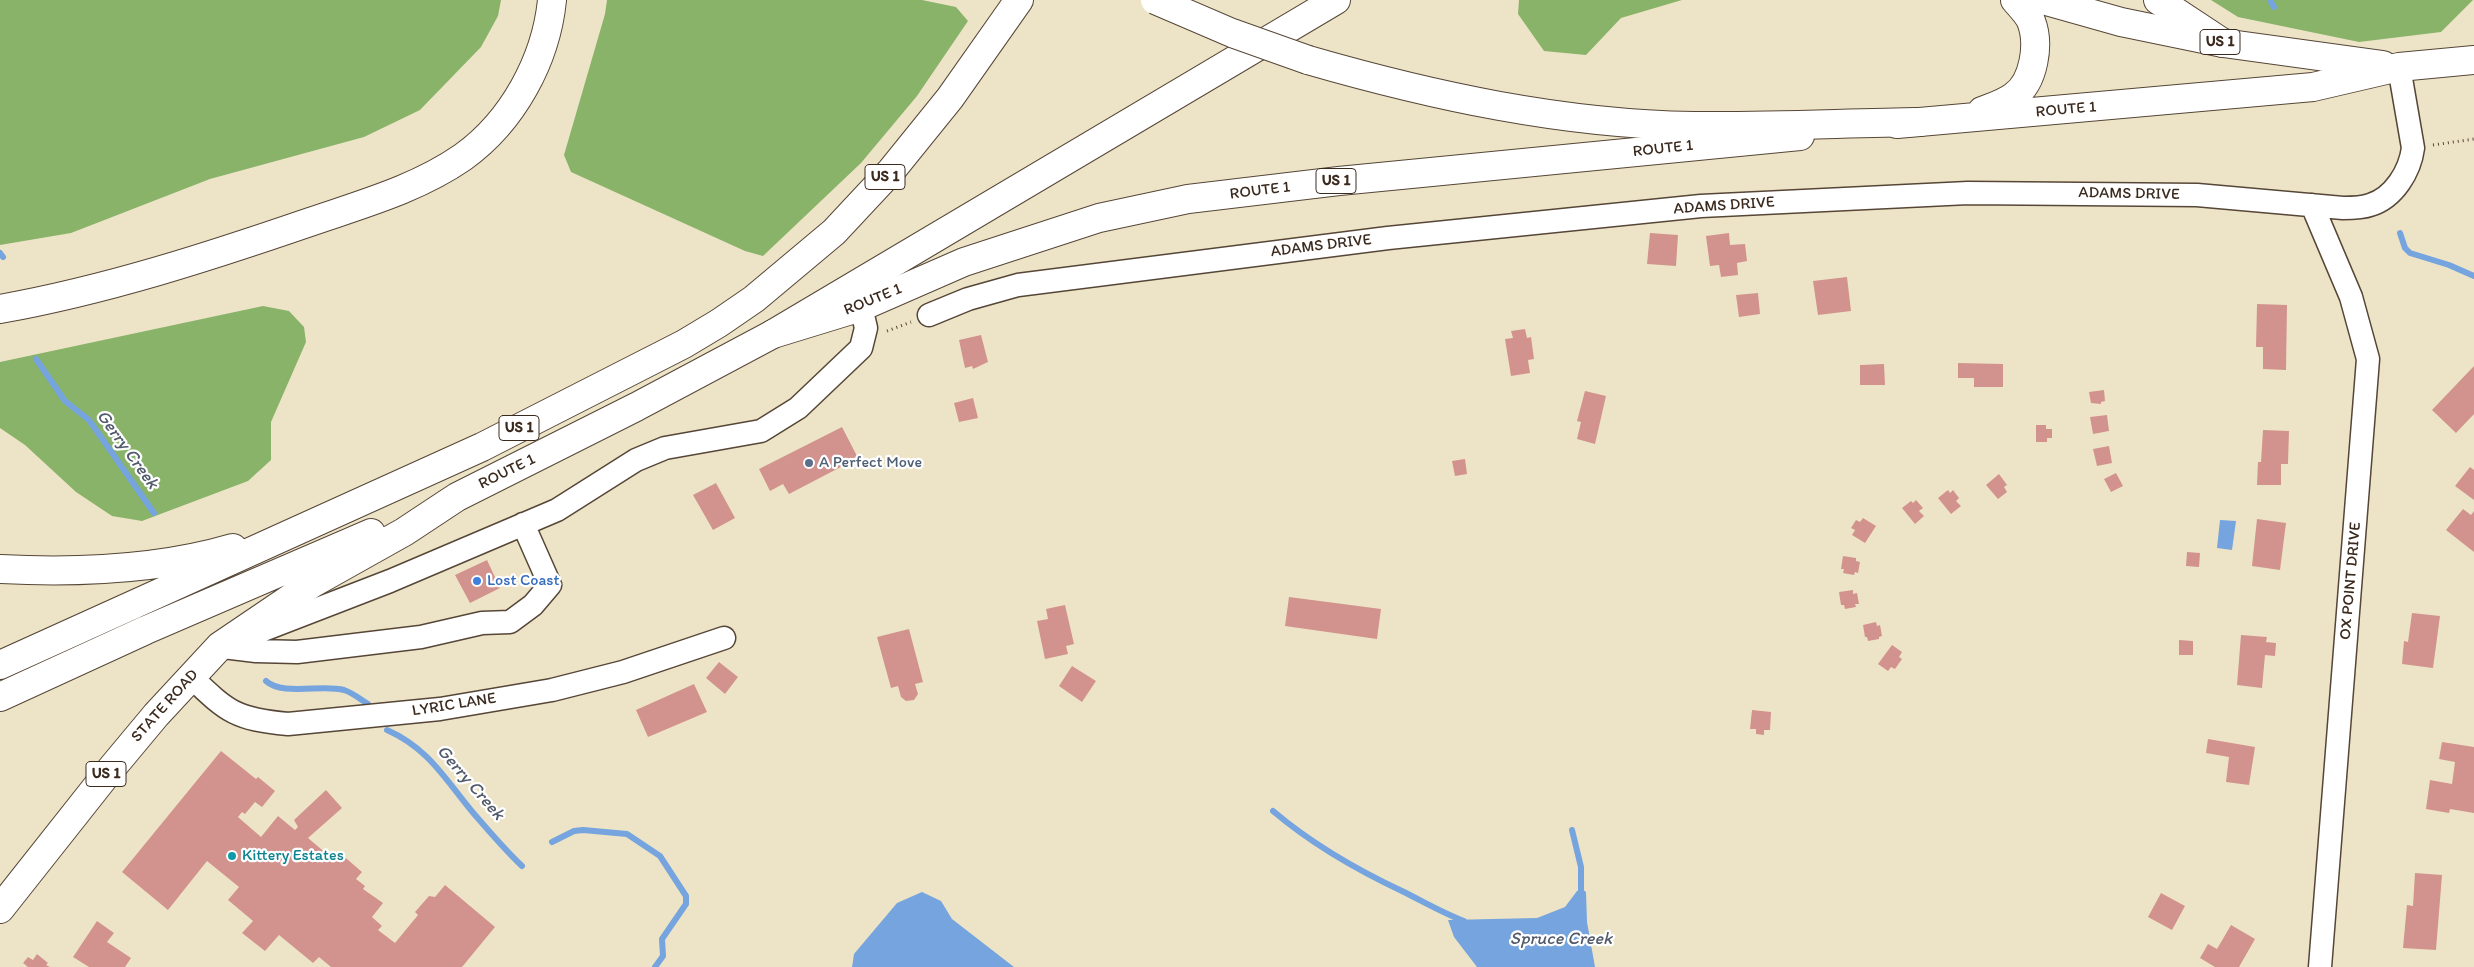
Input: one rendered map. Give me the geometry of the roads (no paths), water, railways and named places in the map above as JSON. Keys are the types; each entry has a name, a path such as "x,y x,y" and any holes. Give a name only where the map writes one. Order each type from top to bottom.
{"main road":[{"path":"0,309 83,292 208,258 381,198 443,169 464,156 485,138 517,99 539,56 547,35 552,0"},
{"name":"US 1","path":"0,569 64,571 118,568 226,550 314,523 424,474 684,344 754,299 834,232 891,171 950,98 1019,0"},
{"path":"1155,0 1232,33 1308,60 1394,85 1464,100 1539,112 1630,122 1693,126 1920,122"},
{"path":"773,334 1336,0"},
{"path":"1965,120 2014,96 2026,81 2034,60 2035,43 2031,21 2015,0"},
{"name":"ROUTE 1","path":"2043,0 2121,22 2223,43 2399,67"},
{"path":"2158,0 2223,43"},
{"name":"ROUTE 1","path":"220,646 313,583 404,532 457,497 636,407 773,334 860,307 964,262 1099,218 1188,199 1339,181 1824,134 1920,122 1965,120 2313,87 2399,67 2474,60"},
{"path":"0,698 325,552 457,497"},
{"path":"0,665 314,523"},
{"name":"STATE ROAD","path":"0,908 106,775 190,677 220,646"}],"street":[{"name":"ADAMS DRIVE","path":"929,315 968,299 1018,285 1368,240 1701,206 1968,192 2197,195 2343,208 2371,205 2386,195 2403,178 2408,168 2413,148 2399,67"},
{"name":"OX POINT DRIVE","path":"2312,205 2351,297 2368,359 2320,967"},
{"path":"220,646 390,581 557,510 636,460 665,448 716,441 761,431 798,408 847,364 861,348 866,328 860,307"},
{"path":"220,646 256,651 296,652 421,636 482,623 510,622 533,606 550,585 523,524"},
{"name":"LYRIC LANE","path":"190,677 233,714 263,722 288,724 386,713 417,712 552,690 623,672 724,638"}],"water":[{"path":"2220,520 2236,521 2232,550 2217,548"},
{"name":"Spruce Creek","path":"1582,889 1586,892 1587,922 1595,967 1477,967 1454,937 1448,920 1537,918 1565,907 1577,891"},
{"path":"922,892 941,901 952,919 1014,967 852,967 854,954 897,903"}],"waterway":[{"path":"2270,0 2274,7"},
{"path":"2400,233 2405,248 2410,253 2449,265 2474,276"},
{"name":"Gerry Creek","path":"0,253 3,257"},
{"name":"Gerry Creek","path":"36,359 65,401 89,420 154,513"},
{"name":"Gerry Creek","path":"266,681 282,688 344,690 368,704"},
{"name":"Gerry Creek","path":"387,730 402,738 426,756 475,815 522,866"},
{"path":"1273,811 1304,835 1352,866 1464,921"},
{"name":"Gerry Creek","path":"552,842 574,831 583,830 627,834 660,856 686,896 686,904 662,939 663,956 655,967"},
{"path":"1572,830 1581,867 1581,897"}],"place":[{"name":"A Perfect Move","path":"809,463"},
{"name":"Lost Coast","path":"477,581"},
{"name":"Kittery Estates","path":"232,856"}]}
